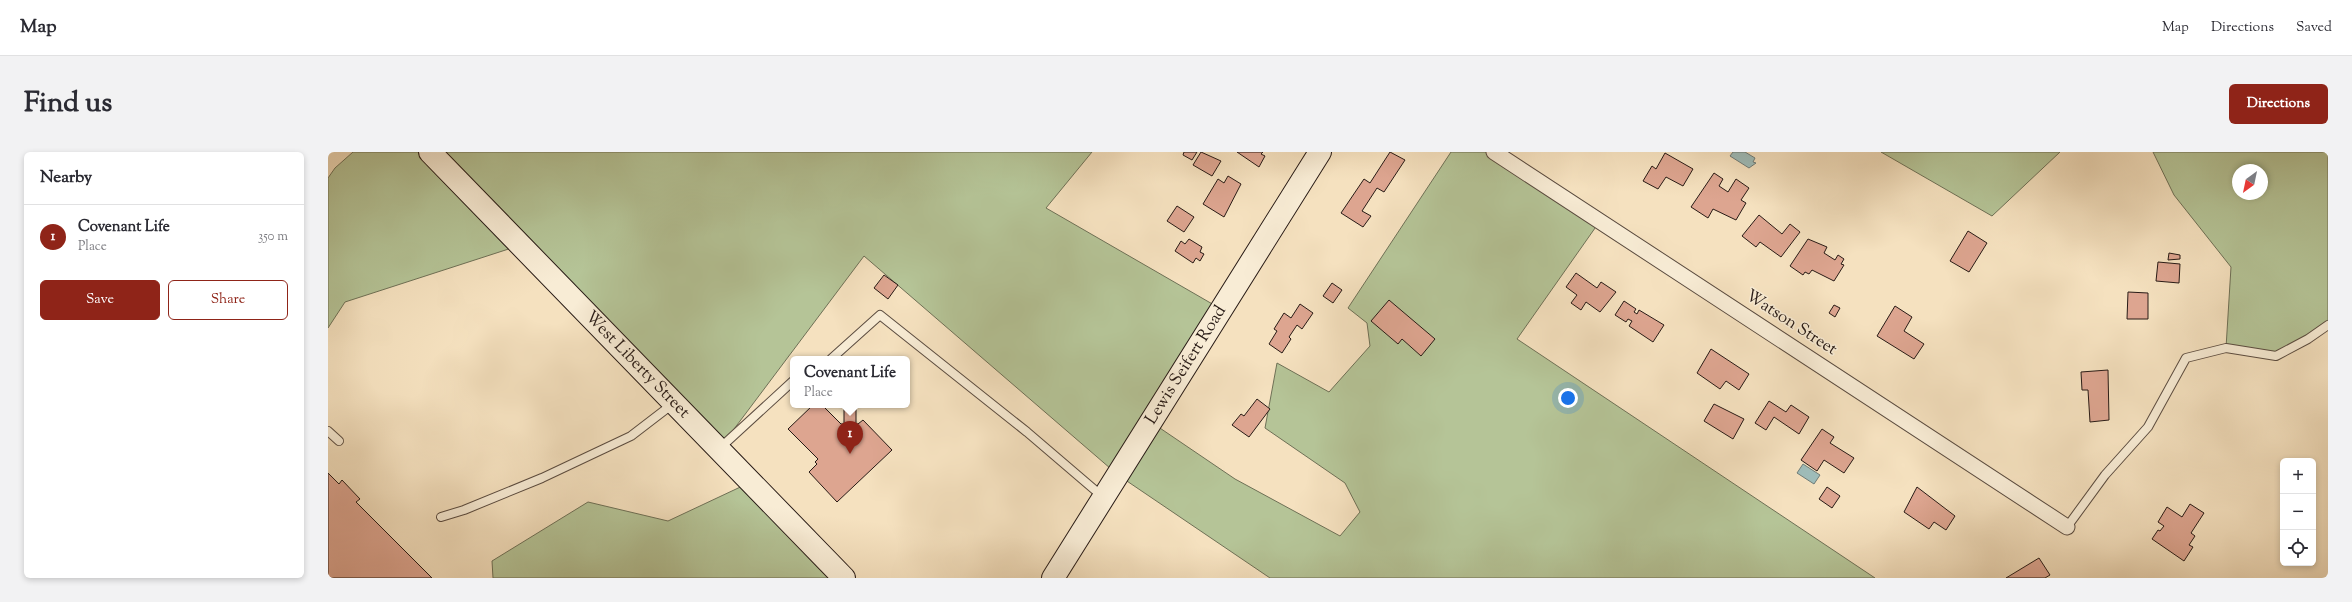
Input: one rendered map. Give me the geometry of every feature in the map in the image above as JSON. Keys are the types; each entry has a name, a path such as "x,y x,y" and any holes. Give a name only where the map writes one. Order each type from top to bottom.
{"main road":[{"name":"West Liberty Street","path":"430,152 844,578"},
{"name":"Lewis Seifert Road","path":"1053,578 1320,152"}],"street":[{"name":"Watson Street","path":"1494,152 2068,526"}],"lane":[{"path":"835,356 845,349 880,314 1027,432 1104,498"},
{"path":"2068,526 2105,475 2148,427 2186,358 2226,348 2276,356 2308,339 2328,325"},
{"path":"719,449 790,384"},
{"path":"441,517 464,510 542,478 631,436 674,403"},
{"path":"328,431 339,442"}],"green space":[{"path":"353,152 1092,152 1046,208 1221,309 1151,422 1235,479 1340,536 1360,512 1345,483 1265,428 1277,363 1329,392 1370,346 1367,323 1348,308 1451,152 1494,152 1600,221 1517,339 1875,578 1270,578 1118,475 864,256 719,449 521,245 345,302 328,328 328,178 335,168"},
{"path":"1881,152 2060,152 1992,216"},
{"path":"2153,152 2328,152 2328,325 2276,356 2226,348 2231,267 2174,195"},
{"path":"751,482 844,578 493,578 492,561 588,502 668,521"}],"water":[{"path":"1733,152 1745,152 1755,158 1753,162 1756,163 1749,168 1730,156"},
{"path":"1803,464 1820,475 1814,484 1797,473"}],"building":[{"path":"1184,152 1197,152 1192,160 1183,155"},
{"path":"1201,152 1221,161 1212,176 1193,165"},
{"path":"1237,152 1263,152 1261,154 1265,156 1259,167"},
{"path":"1390,152 1405,160 1384,192 1377,188 1362,211 1371,216 1363,227 1341,213 1364,179 1370,183"},
{"path":"1665,153 1693,169 1683,186 1666,177 1658,189 1643,181 1652,166 1656,169"},
{"path":"1714,173 1723,179 1719,186 1728,192 1736,179 1749,188 1741,200 1746,203 1736,220 1713,209 1708,218 1691,207"},
{"path":"1228,176 1241,184 1224,217 1203,204 1218,179 1224,183"},
{"path":"1177,206 1194,217 1184,232 1167,221"},
{"path":"1759,215 1782,234 1790,224 1800,232 1781,257 1760,242 1756,247 1742,236"},
{"path":"1968,231 1987,243 1969,272 1950,261"},
{"path":"1189,239 1202,247 1200,252 1204,254 1200,261 1196,258 1193,263 1175,251 1181,241 1185,244"},
{"path":"1808,239 1827,247 1824,253 1835,260 1838,255 1844,259 1841,264 1844,265 1834,281 1812,270 1809,274 1805,272 1803,275 1790,266"},
{"path":"2169,253 2180,255 2180,259 2168,260"},
{"path":"2158,262 2180,264 2179,283 2156,281"},
{"path":"1576,273 1597,288 1601,282 1616,292 1600,312 1586,302 1581,310 1571,303 1577,295 1566,287"},
{"path":"884,275 898,285 888,299 874,288"},
{"path":"1332,283 1342,290 1333,303 1323,296"},
{"path":"2128,292 2148,293 2148,319 2127,319"},
{"path":"1389,300 1435,339 1421,356 1402,339 1398,344 1371,321"},
{"path":"1624,301 1636,309 1634,312 1637,314 1639,310 1664,325 1653,342 1629,326 1632,321 1628,319 1626,322 1615,315"},
{"path":"1300,304 1313,313 1302,329 1297,325 1289,337 1291,339 1282,353 1269,344 1277,331 1274,329 1284,313 1291,318"},
{"path":"1834,305 1840,308 1835,317 1829,313"},
{"path":"1895,306 1912,317 1904,331 1924,344 1914,359 1877,336"},
{"path":"1711,349 1749,374 1739,390 1726,381 1720,389 1697,373"},
{"path":"2108,370 2109,420 2090,422 2088,390 2082,390 2081,372"},
{"path":"1257,399 1270,409 1249,437 1232,425 1241,414 1244,416"},
{"path":"1769,401 1786,412 1791,405 1809,417 1799,434 1774,417 1766,430 1755,423"},
{"path":"1714,404 1744,419 1733,439 1704,421"},
{"path":"810,408 825,408 841,424 858,424 863,420 892,450 837,502 809,472 817,464 815,462 818,459 788,429"},
{"path":"844,408 856,408 856,424 844,424"},
{"path":"1822,429 1834,437 1830,443 1854,458 1844,473 1824,460 1817,471 1801,460"},
{"path":"328,473 339,484 342,480 360,499 356,502 432,578 328,578"},
{"path":"1827,487 1840,496 1832,508 1819,499"},
{"path":"1917,487 1955,516 1946,530 1934,522 1929,529 1904,512"},
{"path":"2190,504 2204,513 2191,533 2195,536 2189,545 2193,547 2184,561 2152,539 2158,530 2160,531 2164,526 2158,522 2167,507 2182,517"},
{"path":"2039,558 2050,575 2045,578 2006,578"}],"place":[{"name":"Covenant Life","path":"850,454"}]}
